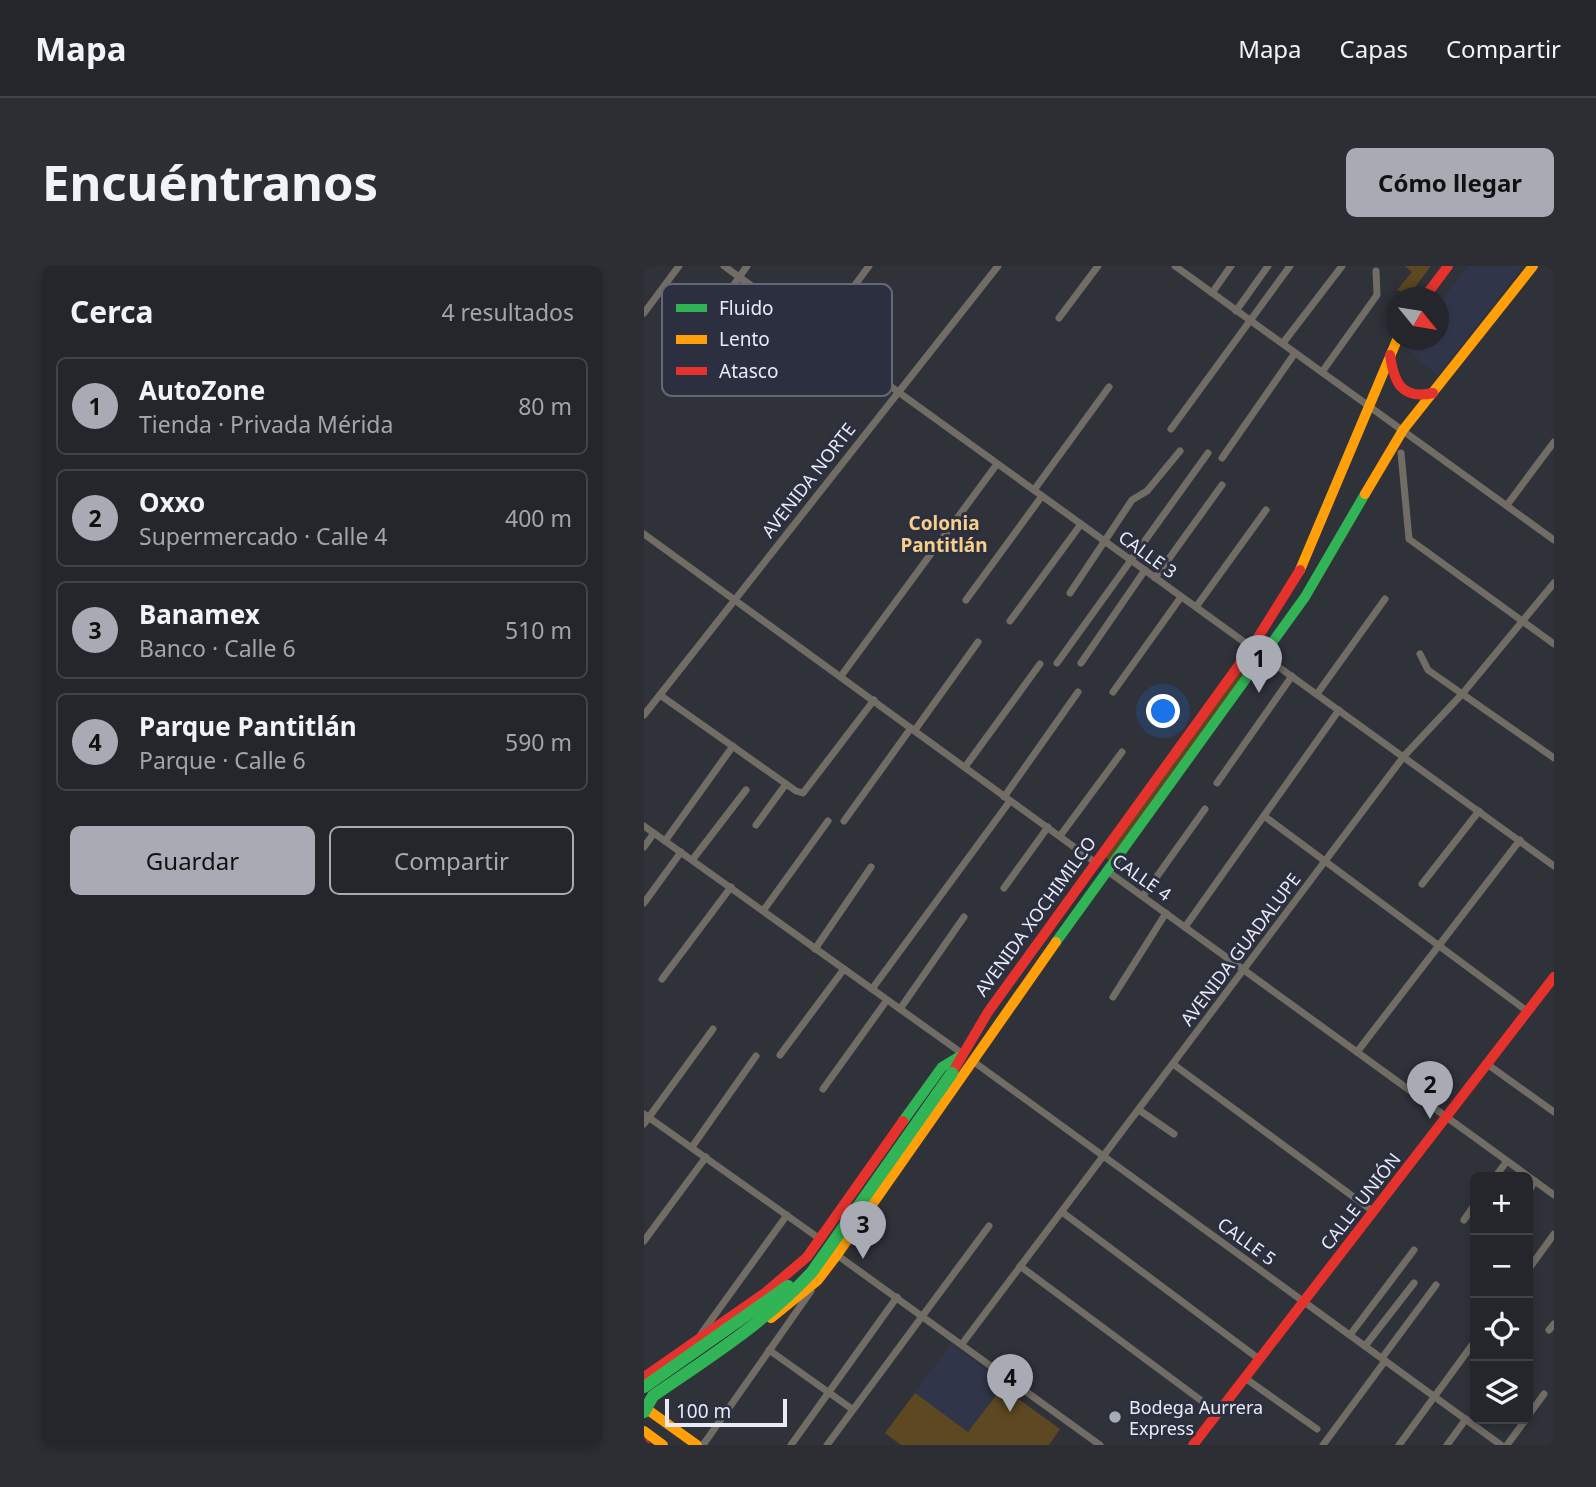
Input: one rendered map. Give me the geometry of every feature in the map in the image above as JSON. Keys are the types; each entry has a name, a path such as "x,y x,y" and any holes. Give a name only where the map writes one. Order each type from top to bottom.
{"main road":[{"path":"1432,287 1448,266"},
{"name":"AVENIDA XOCHIMILCO","path":"645,1401 668,1390 760,1327 818,1280 969,1058 1305,597 1403,430 1533,266"},
{"name":"AVENIDA XOCHIMILCO","path":"649,1373 782,1279 821,1240 942,1067 969,1058 988,1012 1252,647 1303,566 1392,350"},
{"path":"1390,354 1393,376 1400,390 1414,396 1433,393"},
{"name":"CALLE UNIÓN","path":"1193,1445 1554,977"},
{"path":"645,1401 757,1324 793,1293 812,1272 952,1073 969,1058"},
{"path":"645,1401 788,1286 837,1255"},
{"path":"649,1373 655,1385 668,1390"},
{"path":"645,1401 696,1445"},
{"path":"646,1438 663,1445"}],"street":[{"path":"666,284 679,266"},
{"name":"CALLE 3","path":"724,266 750,284"},
{"path":"738,284 747,266"},
{"path":"856,284 869,266"},
{"name":"AVENIDA NORTE","path":"644,715 998,266"},
{"path":"1059,318 1098,266"},
{"path":"1175,266 1554,540"},
{"path":"1212,293 1231,266"},
{"path":"1236,311 1268,266"},
{"path":"1171,429 1290,266"},
{"path":"1283,343 1342,266"},
{"path":"1322,372 1377,295 1376,271"},
{"path":"644,313 662,289"},
{"path":"1222,458 1295,353"},
{"path":"1034,490 1109,387"},
{"name":"CALLE 3","path":"892,388 1554,866"},
{"path":"1507,505 1554,442"},
{"path":"1070,593 1132,500 1147,491 1180,451"},
{"path":"1056,663 1208,453"},
{"path":"1401,453 1409,539 1554,643"},
{"path":"841,676 997,464"},
{"path":"1155,578 1222,485"},
{"path":"966,600 1042,496"},
{"path":"1196,607 1266,510"},
{"path":"1010,621 1082,524"},
{"name":"CALLE 4","path":"645,537 841,676 1554,1195"},
{"path":"1081,663 1145,570"},
{"name":"AVENIDA GUADALUPE","path":"962,1344 1405,756 1463,694 1554,583"},
{"path":"1112,692 1181,597"},
{"path":"1317,694 1385,599"},
{"path":"844,821 978,642"},
{"path":"1420,654 1427,670 1554,758"},
{"path":"965,767 1040,664"},
{"path":"1217,783 1292,676"},
{"path":"872,989 1007,799 1077,692"},
{"path":"660,695 786,784 803,793 874,700"},
{"path":"1185,927 1339,710"},
{"path":"665,841 733,746"},
{"path":"1060,836 1122,752"},
{"path":"756,825 786,784"},
{"path":"693,859 746,790"},
{"path":"1143,896 1205,809"},
{"path":"1423,884 1479,811"},
{"path":"1264,816 1527,1011"},
{"path":"763,911 828,821"},
{"path":"1004,888 1048,827"},
{"path":"644,847 648,830"},
{"name":"CALLE 5","path":"648,830 693,859 1105,1156 1501,1445"},
{"path":"1357,1052 1520,840"},
{"path":"644,903 681,852"},
{"path":"815,948 871,867"},
{"path":"663,979 731,887"},
{"path":"1113,997 1166,913"},
{"path":"900,1009 964,917"},
{"path":"780,1055 844,970"},
{"path":"823,1089 887,1000"},
{"path":"713,1029 646,1118 692,1147 821,1240"},
{"path":"692,1147 756,1056"},
{"path":"1488,1063 1554,1112"},
{"path":"1173,1064 1374,1212"},
{"path":"1139,1110 1174,1134"},
{"path":"644,1241 706,1157"},
{"path":"1499,1172 1507,1161"},
{"path":"1464,1220 1470,1211"},
{"path":"1062,1212 1259,1359"},
{"path":"695,1342 787,1215"},
{"path":"827,1445 989,1226"},
{"path":"1533,1263 1554,1234"},
{"path":"1350,1335 1415,1250"},
{"path":"837,1255 1100,1445"},
{"path":"1020,1266 1218,1413"},
{"name":"AVENIDA XOCHIMILCO","path":"703,1445 818,1280"},
{"path":"1365,1346 1414,1283"},
{"path":"1323,1445 1436,1284"},
{"path":"791,1445 897,1297"},
{"path":"1399,1445 1470,1348"},
{"path":"769,1350 852,1409"},
{"path":"1245,1378 1317,1429"},
{"path":"1533,1409 1544,1394"},
{"path":"1447,1445 1466,1419"},
{"path":"1507,1445 1522,1424"}],"shaded area":[{"path":"1405,266 1431,266 1415,287 1400,287 1412,272"},
{"path":"1468,266 1523,266 1438,375 1407,350 1449,350 1449,291"},
{"path":"1251,654 1259,659 1112,862 1105,857"},
{"path":"951,1344 1004,1383 968,1432 915,1393"},
{"path":"1002,1387 1060,1429 1049,1445 901,1445 885,1433 915,1393 968,1432"}],"traffic: fast":[{"path":"1056,942 1305,597 1365,494"},
{"path":"903,1121 942,1067 960,1056"},
{"path":"644,1412 653,1396 756,1323 812,1272 952,1073"},
{"path":"644,1387 788,1286"}],"traffic: slow":[{"path":"1365,494 1403,430 1533,266"},
{"path":"1300,570 1393,350"},
{"path":"771,1318 818,1280 837,1255 1056,942"},
{"path":"644,1407 697,1445"},
{"path":"644,1431 663,1445"}],"traffic: jam":[{"path":"1432,287 1448,266"},
{"path":"1390,355 1394,374 1401,387 1414,394 1433,393"},
{"path":"952,1073 988,1012 1252,647 1300,570"},
{"path":"1193,1445 1554,977"},
{"path":"644,1377 766,1292 807,1257 903,1121"}],"place":[{"name":"AutoZone","path":"1259,693"},
{"name":"Oxxo","path":"1430,1119"},
{"name":"Banamex","path":"863,1259"},
{"name":"Parque Pantitlán","path":"1010,1412"},
{"name":"Bodega Aurrera Express","path":"1115,1417"}],"district":[{"name":"Colonia Pantitlán","path":"944,534"}]}
